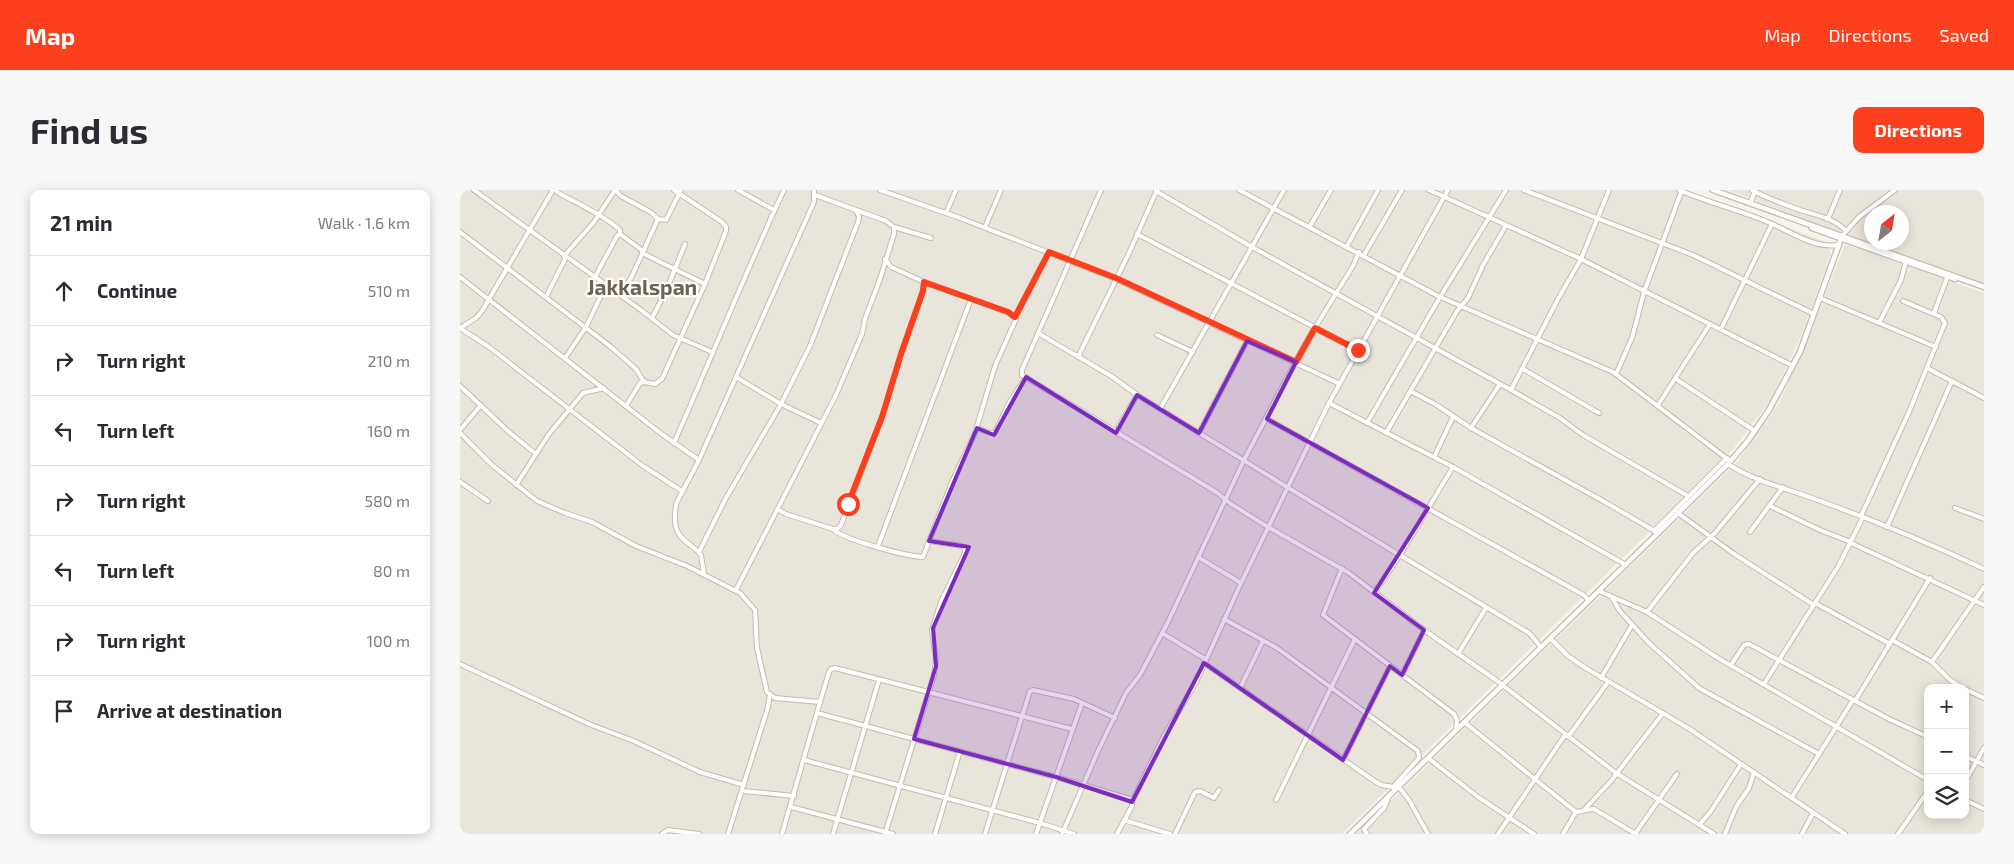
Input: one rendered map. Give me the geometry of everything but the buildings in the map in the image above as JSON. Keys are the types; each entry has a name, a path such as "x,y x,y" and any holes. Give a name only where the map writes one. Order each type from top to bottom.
{"street":[{"path":"474,190 652,318 665,330 712,352"},
{"path":"682,491 643,466 489,347 460,328 476,318 555,190 617,227 620,230 620,234 643,252 674,270 705,284"},
{"path":"546,297 565,256 599,215 615,190 658,219 667,220 681,192"},
{"path":"626,406 637,386 644,382 655,384 661,380 725,237 726,227 722,222 681,192 674,190"},
{"path":"738,190 774,210"},
{"path":"674,442 784,190"},
{"path":"704,574 702,558 699,552 680,536 676,526 675,509 736,377 815,195 814,190"},
{"path":"880,190 985,227 1116,278 1340,384"},
{"path":"946,213 956,190"},
{"path":"985,227 1001,190"},
{"path":"1099,190 1021,372 1026,377 1118,434 1216,492 1268,527 1342,568 1616,773 1714,834"},
{"path":"1160,409 1284,190"},
{"path":"1310,226 1331,190"},
{"path":"1347,246 1378,190"},
{"path":"1364,255 1402,190"},
{"path":"1429,190 1581,259 1793,366"},
{"path":"1117,834 1163,738 1189,696 1241,582 1329,404 1376,316 1448,190"},
{"path":"1367,423 1440,297 1506,190"},
{"path":"1524,190 1706,260 1814,314"},
{"path":"1511,390 1581,259 1609,190"},
{"path":"1616,374 1632,338 1644,292 1664,244 1681,190 1710,203 1772,224 1820,245 1839,246"},
{"path":"1713,190 1843,235 1984,288"},
{"path":"1722,194 1728,190"},
{"path":"1828,218 1840,190"},
{"path":"1656,532 1678,513 1755,431 1793,366 1843,235 1860,217 1895,190"},
{"path":"1078,357 1157,191 1252,247 1560,418 1583,435 1688,496"},
{"path":"1242,191 1460,307 1616,374 1658,405 1743,474 1783,487 1888,527 1984,569"},
{"path":"1750,204 1753,191 1828,218 1838,224 1843,235 1906,261 1948,274"},
{"path":"815,195 886,221 894,227 931,238"},
{"path":"699,552 733,485 781,404 814,337 858,222 859,215 856,210"},
{"path":"621,296 658,219"},
{"path":"1386,433 1412,392 1460,307 1468,298 1477,275 1504,229 1505,224"},
{"path":"1721,329 1746,281 1772,224"},
{"path":"736,590 822,423 861,337 865,319 894,234 894,227"},
{"path":"460,232 586,327 633,366 644,382"},
{"path":"595,277 617,236 620,234"},
{"path":"1137,234 1358,350"},
{"path":"652,318 685,244"},
{"path":"777,509 833,528 844,536 907,555 923,557 952,482 977,428 993,372 1016,320 1015,317 1049,252"},
{"path":"1063,832 1098,751 1126,694 1140,676 1162,633 1224,499 1296,362 1353,266 1359,252"},
{"path":"885,259 891,267 924,282 1008,312 1015,317"},
{"path":"1879,323 1901,280 1906,261"},
{"path":"1934,313 1948,274"},
{"path":"460,276 626,406 699,460"},
{"path":"833,528 837,529 841,525 882,417 923,291 924,282"},
{"path":"565,358 586,327 606,285"},
{"path":"1820,298 1936,347"},
{"path":"878,546 972,299"},
{"path":"1764,684 1851,543 1936,347 1945,322 1943,318 1903,301"},
{"path":"1658,405 1710,324"},
{"path":"1038,333 1288,488 1529,633 1541,647"},
{"path":"1157,335 1193,352"},
{"path":"1199,433 1247,341"},
{"path":"1928,368 1984,398"},
{"path":"1523,369 1599,413"},
{"path":"736,377 781,404 822,423"},
{"path":"977,428 990,434 995,433 1009,402 1026,377"},
{"path":"1676,379 1755,431"},
{"path":"1888,527 1952,381"},
{"path":"1471,428 1500,384"},
{"path":"460,386 509,432 536,454"},
{"path":"516,484 549,434 583,393 604,388"},
{"path":"1412,392 1435,404 1471,428 1656,532"},
{"path":"1118,434 1119,426 1137,395"},
{"path":"1329,404 1453,467 1626,565"},
{"path":"481,405 460,432 492,465 537,501 592,522 636,546 687,566 736,590 755,610 757,648 765,686 770,694 778,698 820,702"},
{"path":"1434,457 1453,417"},
{"path":"1267,418 1590,600"},
{"path":"1396,787 1626,565 1688,496 1728,461"},
{"path":"1374,593 1400,556 1453,467"},
{"path":"1647,612 1693,553 1711,538 1760,479"},
{"path":"460,482 488,501"},
{"path":"1750,532 1783,487"},
{"path":"1770,506 1930,578 1984,605"},
{"path":"1955,508 1984,519"},
{"path":"1678,513 1711,538 1815,604 1932,662 1950,680 1957,684"},
{"path":"886,833 936,666 932,630 939,608 965,552 962,546 929,541"},
{"path":"1198,558 1241,582"},
{"path":"1342,568 1322,614 1456,716 1456,730"},
{"path":"1792,797 1930,578"},
{"path":"1932,662 1984,587"},
{"path":"1599,591 1647,612 1730,665 1924,778"},
{"path":"1612,597 1618,610 1632,626 1699,688 1819,754"},
{"path":"1458,654 1486,608"},
{"path":"1224,618 1277,648 1420,753 1419,758 1389,796 1350,834"},
{"path":"1601,678 1632,626"},
{"path":"1402,675 1424,630"},
{"path":"1162,633 1205,661 1240,688 1343,760 1378,783 1396,787 1409,800 1428,834"},
{"path":"1550,638 1568,656 1601,678 1662,713 1846,834"},
{"path":"1276,800 1355,640"},
{"path":"1240,688 1263,641"},
{"path":"1730,665 1746,644 1924,735"},
{"path":"460,664 589,724 636,742 700,772 744,785"},
{"path":"1343,760 1390,666"},
{"path":"782,834 829,672 832,668 1072,729"},
{"path":"833,834 879,680"},
{"path":"1498,834 1534,780 1608,682"},
{"path":"986,834 1029,692 1032,690 1065,696 1114,718"},
{"path":"1969,690 1984,698"},
{"path":"728,834 768,707 770,694"},
{"path":"1036,834 1082,703"},
{"path":"817,713 1056,777 1125,798 1132,802"},
{"path":"1585,810 1662,713"},
{"path":"1464,722 1576,812"},
{"path":"1969,775 1984,748"},
{"path":"935,834 960,751"},
{"path":"1428,758 1509,818 1534,834"},
{"path":"1969,758 1984,765"},
{"path":"804,760 1040,823 1074,834"},
{"path":"1699,824 1711,811 1741,764"},
{"path":"1724,834 1736,807 1749,788 1754,772"},
{"path":"1563,834 1576,812 1594,809 1635,834 1677,774"},
{"path":"1175,834 1195,792 1200,791 1214,798 1219,790"},
{"path":"742,791 794,796"},
{"path":"1367,834 1364,829 1384,808 1389,796"},
{"path":"1898,834 1924,797"},
{"path":"1969,802 1984,809"},
{"path":"791,807 893,834"},
{"path":"1802,834 1813,813"},
{"path":"1124,820 1170,834"},
{"path":"662,834 668,830 699,834"}],"highlighted area":[{"path":"1247,341 1296,362 1267,419 1428,508 1374,593 1424,630 1402,675 1390,666 1343,760 1204,663 1132,802 1056,777 914,739 936,666 933,628 969,547 929,541 977,428 994,435 1026,377 1116,433 1137,395 1199,433"}],"shaded area":[{"path":"460,190 1685,190 1824,241 1831,254 1802,334 1770,401 1734,448 1342,834 460,834"},
{"path":"1727,190 1984,190 1984,285 1889,250 1909,250 1909,205 1864,205 1864,241"},
{"path":"1845,244 1984,293 1984,834 1357,834 1737,462 1779,403 1813,327"}],"district":[{"name":"Jakkalspan","path":"642,288"}],"route":[{"path":"848,504 888,401 901,354 925,285 924,282 1008,312 1015,317 1049,252 1116,278 1247,341 1296,362 1315,328 1358,350"}]}
